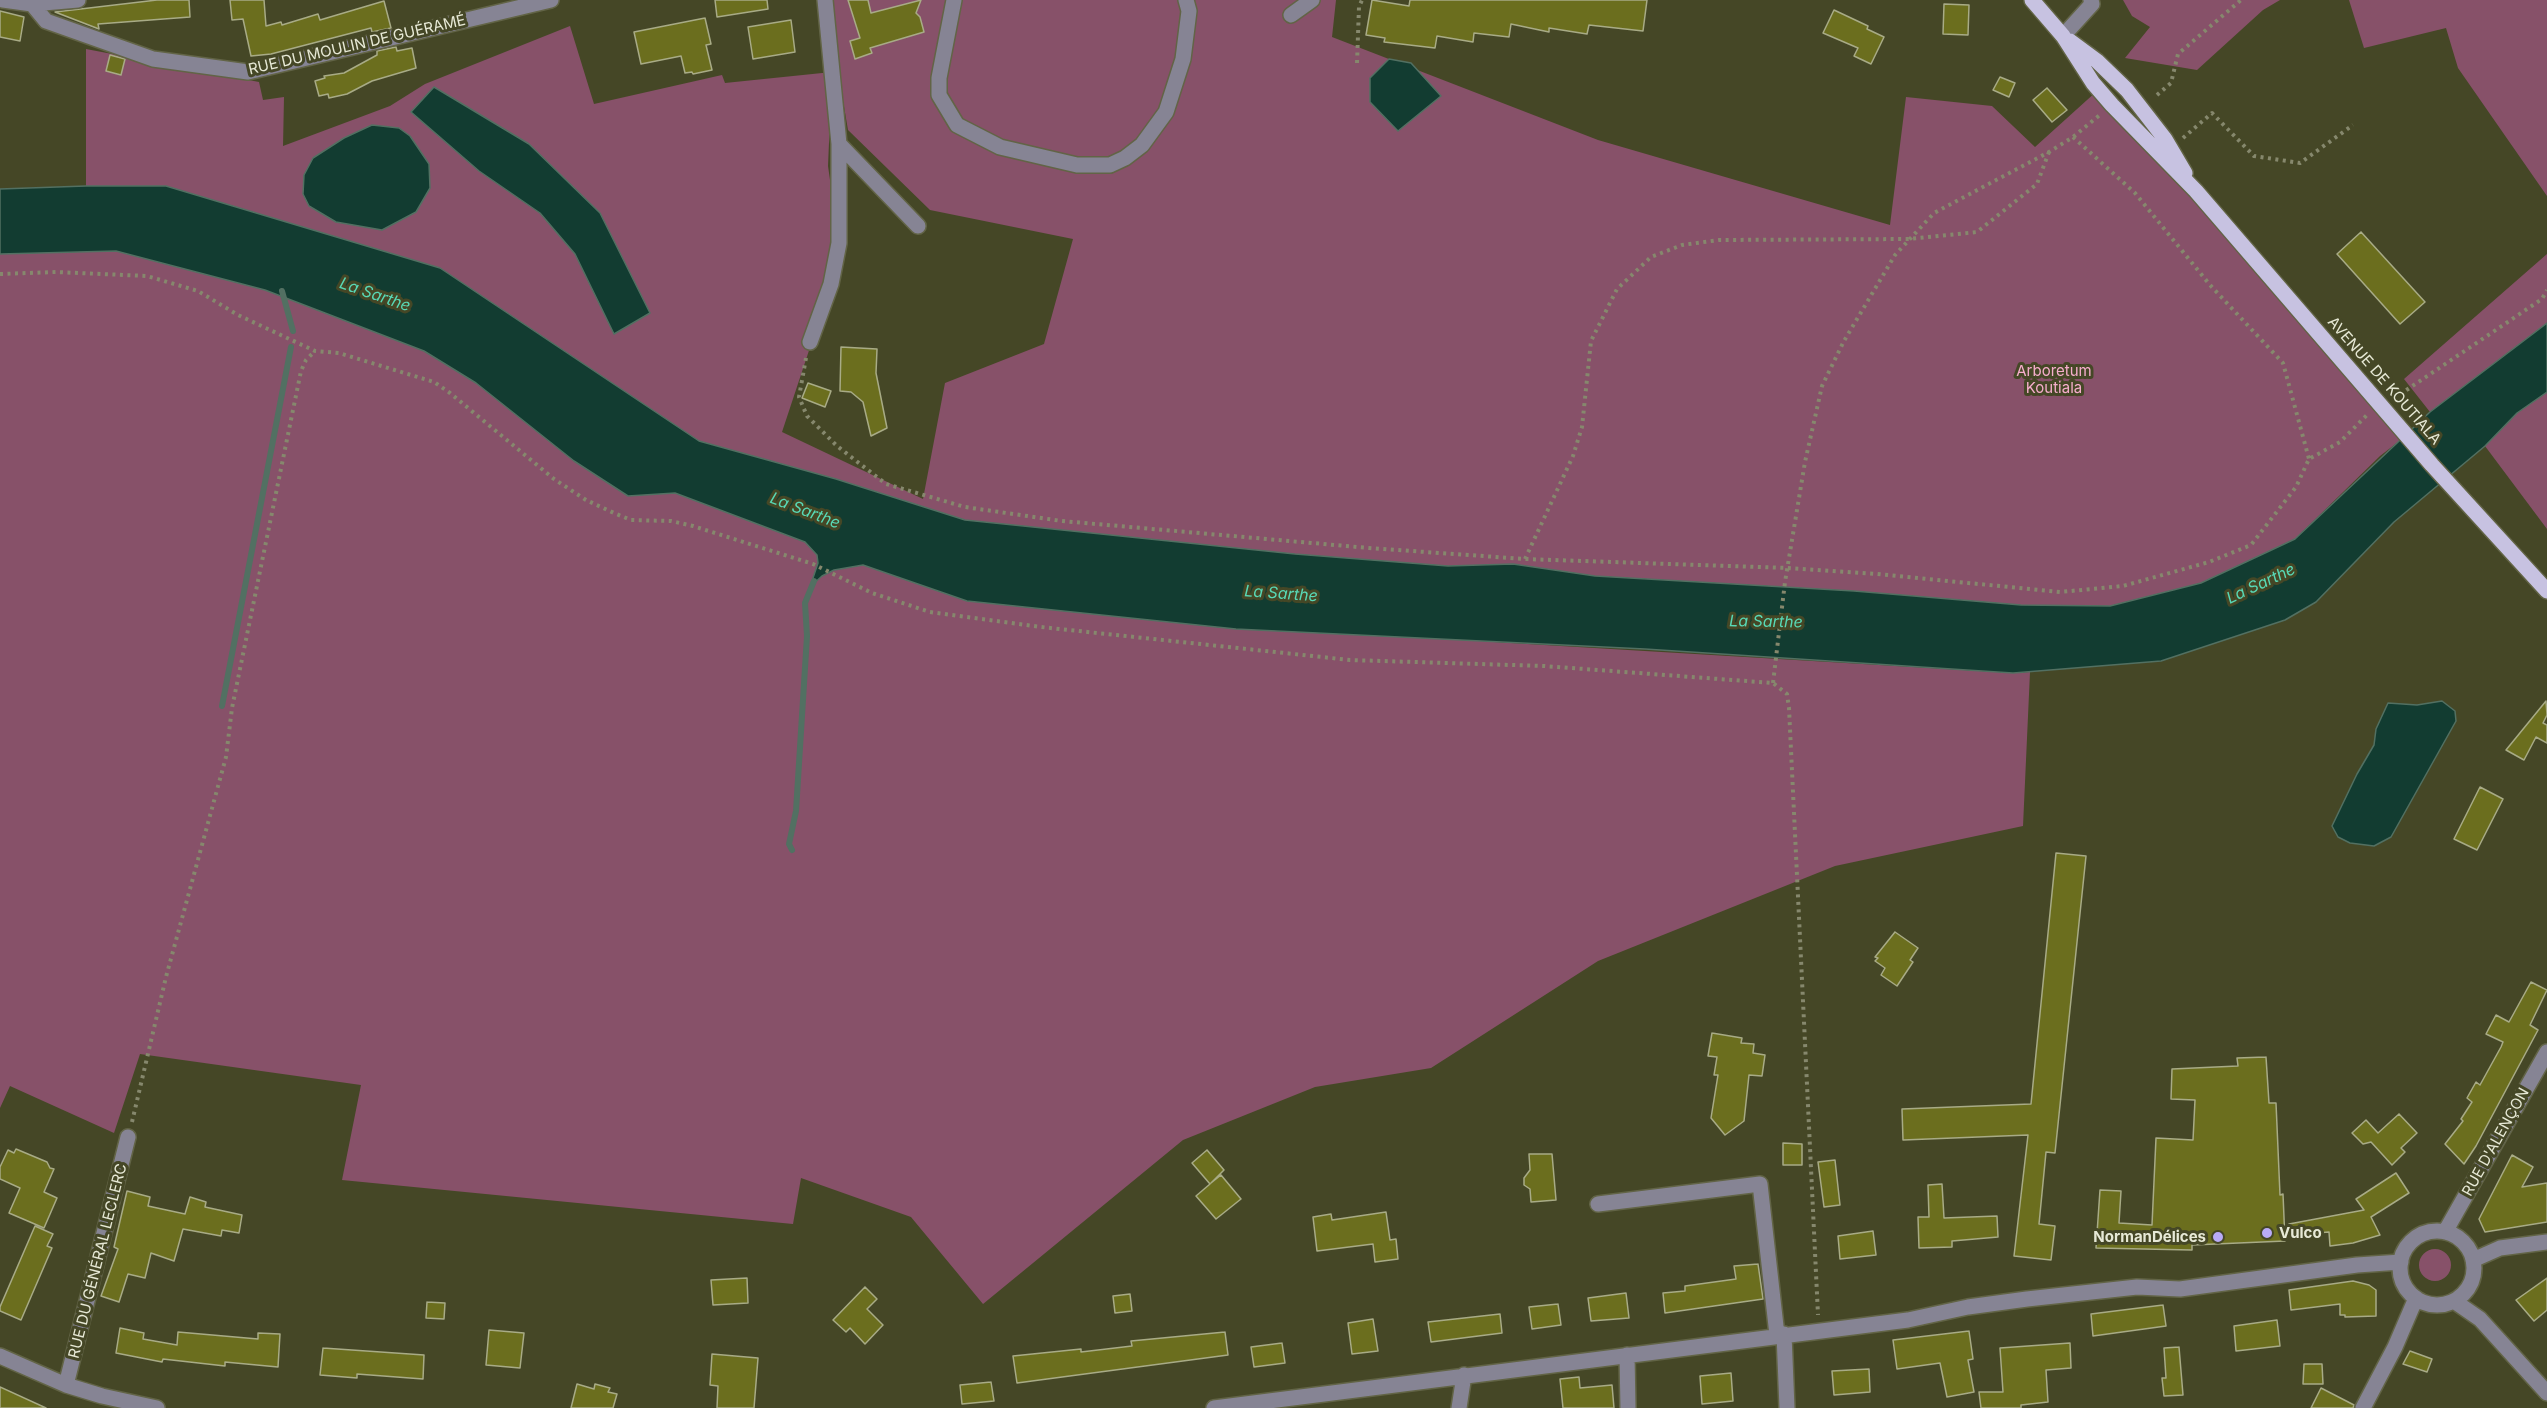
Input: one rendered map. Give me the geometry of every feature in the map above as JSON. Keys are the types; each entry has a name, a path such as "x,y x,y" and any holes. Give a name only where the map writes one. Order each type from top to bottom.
{"main road":[{"name":"AVENUE DE KOUTIALA","path":"2032,0 2062,36 2093,83 2112,105 2196,191 2390,416 2547,591"},
{"name":"AVENUE DE KOUTIALA","path":"2062,36 2097,61 2127,90 2171,149 2196,191"}],"street":[{"path":"3,0 32,4 78,0"},
{"name":"RUE DU MOULIN DE GUÉRAMÉ","path":"32,4 46,21 153,59 248,72 551,0"},
{"path":"810,342 831,284 839,243 839,144 825,0"},
{"path":"954,0 939,78 939,95 957,124 1000,147 1077,165 1110,165 1125,158 1142,145 1166,112 1183,59 1189,11 1186,0"},
{"path":"1291,15 1312,0"},
{"path":"2062,36 2092,4 2091,0"},
{"path":"839,144 918,226"},
{"name":"RUE D'ALENÇON","path":"2445,1232 2547,1052"},
{"name":"RUE DU GÉNÉRAL LECLERC","path":"66,1385 128,1137"},
{"path":"1598,1204 1760,1184 1780,1334 1787,1408"},
{"path":"2445,1232 2463,1242 2473,1260 2474,1272 2470,1284 2464,1294 2454,1301 2435,1305 2416,1299 2404,1282 2401,1262 2404,1251 2422,1234 2445,1232"},
{"path":"2473,1260 2500,1248 2547,1242"},
{"path":"1214,1408 1780,1334 1908,1320 1968,1307 2027,1299 2137,1287 2180,1288 2357,1265 2401,1262"},
{"path":"2363,1408 2395,1347 2416,1299"},
{"path":"2454,1301 2480,1319 2547,1393"},
{"path":"1628,1355 1628,1408"},
{"path":"0,1356 66,1385 148,1408"},
{"path":"1459,1408 1464,1375"}],"path":[{"path":"1357,63 1358,16 1362,0"},
{"path":"2157,95 2171,83 2178,54 2241,0"},
{"path":"2171,149 2212,113 2254,156 2300,163 2353,125"},
{"path":"1773,682 1787,568 1805,462 1822,386 1844,341 1895,255 1934,213 2049,152 2102,114"},
{"path":"2073,137 2135,193 2210,285 2283,363 2309,459"},
{"path":"1525,559 1573,456 1582,427 1591,341 1617,289 1651,257 1682,245 1719,240 1908,239 1977,232 2037,184 2049,152"},
{"path":"0,273 56,272 147,276 198,291 238,315 315,351 339,353 434,382 554,479 586,500 614,513 631,520 671,521 693,526 813,564 872,593 930,612 1052,629 1350,660 1544,666 1773,682 1787,694 1789,708 1818,1315"},
{"path":"2390,416 2405,391 2542,298 2547,290"},
{"path":"810,342 799,397 807,416 837,446 886,484 965,507 1062,521 1369,548 1525,559 1787,568 1888,575 2060,592 2123,586 2209,562 2251,545 2296,487 2309,459 2340,442 2354,427"},
{"path":"128,1137 166,977 226,757 232,708 301,372 306,360 315,351"}],"green space":[{"name":"Arboretum Koutiala","path":"826,0 1336,0 1332,37 1598,140 1890,225 1906,97 1992,106 2035,147 2097,91 2407,435 2380,456 2295,539 2201,583 2110,606 2021,605 1854,591 1595,576 1513,565 1494,642 2013,673 2030,672 2023,826 1835,866 1598,961 1431,1068 1315,1087 1183,1140 983,1304 911,1217 801,1178 793,1224 342,1180 361,1085 140,1054 114,1133 10,1086 0,1108 0,195 86,186 86,49 259,82 263,100 284,97 283,146 390,106 425,84 570,26 594,104 722,75 725,83 832,72 828,166 839,243 830,287 782,432 923,499 945,383 1044,344 1073,239 930,210 848,130"},
{"path":"2123,0 2280,0 2263,10 2197,70 2125,58 2150,27 2132,16"},
{"path":"2349,0 2547,0 2547,196 2458,68 2446,28 2364,48"},
{"path":"2547,254 2547,323 2430,412 2404,379"},
{"path":"2547,392 2547,529 2485,446 2517,413"},
{"path":"2435,1249 2446,1254 2451,1265 2446,1276 2435,1281 2424,1276 2419,1265 2424,1254"}],"water":[{"path":"1389,59 1411,63 1441,96 1398,131 1370,102 1370,78"},
{"path":"434,87 529,144 600,213 650,313 614,334 575,254 540,213 479,171 411,112"},
{"path":"372,125 399,128 410,136 429,164 430,188 416,212 382,230 336,222 309,206 303,194 304,175 313,158 344,138"},
{"name":"La Sarthe","path":"166,186 440,268 699,441 836,479 965,520 1295,554 1448,566 1513,564 1595,576 1854,591 2021,605 2110,606 2201,583 2295,539 2430,412 2547,323 2547,392 2517,413 2485,446 2394,522 2316,602 2285,620 2161,661 2013,673 1645,649 1236,629 967,601 863,565 834,570 822,576 810,587 818,563 817,555 805,542 675,493 628,496 574,461 476,383 424,351 265,290 116,251 0,254 0,189"},
{"path":"2442,701 2455,711 2456,721 2391,837 2374,846 2350,843 2338,837 2332,826 2374,745 2376,729 2388,703 2417,705"}],"building":[{"path":"157,0 189,0 190,17 98,24 99,29 55,12"},
{"path":"230,0 264,0 266,26 281,22 282,25 318,14 320,20 384,1 391,28 372,32 371,28 271,54 251,56 243,19 232,20"},
{"path":"715,0 767,0 768,9 717,17"},
{"path":"848,0 868,0 871,13 921,0 916,13 920,17 924,32 870,48 872,53 855,59 850,41 860,38"},
{"path":"1372,0 1409,6 1410,0 1647,0 1643,31 1589,25 1587,34 1549,28 1549,32 1511,24 1509,37 1474,33 1473,42 1437,36 1435,48 1384,42 1385,38 1366,35"},
{"path":"1944,4 1969,5 1968,35 1943,34"},
{"path":"1834,10 1868,26 1867,29 1884,37 1871,64 1854,56 1858,48 1823,33"},
{"path":"0,11 24,17 20,41 0,37"},
{"path":"705,18 711,44 706,45 712,70 693,74 692,72 685,73 681,56 641,64 634,32"},
{"path":"791,20 795,52 753,59 748,27"},
{"path":"396,47 397,51 412,48 416,68 372,81 347,94 329,98 328,94 319,96 315,81 325,78 324,76 344,73 377,55 377,51"},
{"path":"110,55 125,59 121,75 106,71"},
{"path":"2000,77 2015,83 2009,97 1993,90"},
{"path":"2047,88 2067,110 2052,122 2033,100"},
{"path":"2361,232 2425,302 2400,324 2337,254"},
{"path":"841,347 877,349 876,373 887,428 871,436 863,402 851,392 840,391"},
{"path":"808,383 831,391 825,407 802,398"},
{"path":"2546,701 2547,715 2543,723 2547,725 2547,743 2536,737 2524,760 2506,750"},
{"path":"2480,787 2503,799 2477,850 2454,839"},
{"path":"2056,853 2086,856 2055,1153 2046,1152 2039,1224 2055,1226 2051,1260 2014,1256 2028,1135 1903,1140 1902,1109 2031,1104"},
{"path":"1895,932 1918,948 1910,960 1913,962 1897,986 1881,975 1885,968 1875,961 1878,958 1875,957"},
{"path":"2531,982 2547,990 2530,1025 2538,1030 2476,1146 2464,1164 2445,1144 2463,1121 2461,1119 2472,1102 2467,1098 2476,1082 2480,1085 2503,1042 2486,1034 2496,1015 2509,1022"},
{"path":"1712,1033 1742,1038 1741,1043 1754,1044 1753,1053 1765,1055 1762,1076 1749,1075 1744,1121 1725,1135 1711,1118 1718,1075 1714,1075 1717,1057 1708,1056"},
{"path":"2266,1057 2269,1103 2276,1103 2280,1195 2283,1194 2285,1241 2192,1245 2192,1250 2096,1248 2100,1190 2121,1191 2119,1223 2152,1225 2156,1138 2193,1140 2195,1100 2171,1099 2172,1069 2238,1066 2237,1058"},
{"path":"2399,1114 2417,1133 2401,1148 2405,1152 2392,1165 2371,1142 2363,1144 2352,1133 2366,1120 2378,1133"},
{"path":"1783,1143 1802,1144 1802,1165 1783,1165"},
{"path":"16,1149 47,1162 50,1168 54,1169 44,1192 57,1198 44,1228 9,1213 20,1188 0,1179 0,1167 8,1150 14,1153"},
{"path":"1207,1150 1224,1170 1211,1183 1221,1175 1241,1199 1216,1219 1196,1196 1210,1184 1192,1163"},
{"path":"1529,1154 1552,1154 1556,1200 1531,1202 1530,1189 1524,1185 1524,1178 1530,1170"},
{"path":"2512,1155 2533,1167 2522,1187 2547,1183 2547,1222 2485,1232 2479,1219"},
{"path":"1835,1160 1840,1205 1824,1207 1818,1162"},
{"path":"2396,1173 2409,1193 2371,1217 2380,1235 2353,1243 2330,1246 2329,1232 2290,1235 2289,1224 2364,1210 2356,1199"},
{"path":"1942,1184 1944,1218 1997,1216 1998,1237 1952,1241 1952,1247 1919,1248 1918,1217 1929,1217 1928,1185"},
{"path":"127,1191 150,1197 148,1206 185,1214 190,1197 206,1202 205,1207 242,1215 239,1233 222,1230 221,1236 183,1229 174,1261 151,1253 145,1278 128,1274 119,1302 101,1296 118,1249 114,1247"},
{"path":"1386,1212 1390,1240 1396,1239 1398,1259 1375,1262 1373,1244 1317,1251 1313,1217 1331,1214 1332,1220"},
{"path":"35,1226 53,1234 47,1246 52,1248 21,1320 0,1311 0,1307"},
{"path":"1873,1231 1876,1255 1840,1259 1838,1236"},
{"path":"1758,1264 1763,1299 1665,1313 1663,1293 1685,1291 1685,1286 1736,1279 1734,1266"},
{"path":"747,1278 748,1303 713,1305 711,1280"},
{"path":"2547,1278 2547,1310 2534,1321 2516,1300"},
{"path":"2353,1281 2369,1285 2376,1290 2376,1316 2345,1317 2345,1315 2340,1315 2340,1304 2291,1310 2289,1290"},
{"path":"865,1287 877,1299 867,1309 883,1325 865,1344 850,1328 846,1332 833,1320"},
{"path":"1626,1293 1629,1318 1591,1321 1588,1298"},
{"path":"1130,1294 1132,1311 1115,1313 1113,1296"},
{"path":"427,1302 445,1303 444,1319 426,1318"},
{"path":"1558,1304 1561,1325 1532,1329 1529,1307"},
{"path":"2163,1305 2166,1326 2093,1336 2091,1314"},
{"path":"1500,1314 1502,1333 1431,1342 1428,1322"},
{"path":"1373,1319 1378,1351 1352,1354 1348,1323"},
{"path":"2277,1320 2280,1346 2236,1351 2234,1326"},
{"path":"120,1328 144,1333 143,1339 177,1345 178,1332 258,1339 258,1333 280,1334 278,1367 225,1362 225,1366 163,1359 162,1362 116,1353"},
{"path":"489,1330 524,1333 520,1368 486,1365"},
{"path":"1969,1331 1973,1359 1968,1360 1974,1392 1947,1397 1940,1363 1897,1369 1893,1340"},
{"path":"1225,1332 1228,1355 1017,1383 1013,1356 1081,1349 1081,1352 1132,1346 1131,1341"},
{"path":"1282,1343 1285,1363 1254,1367 1251,1347"},
{"path":"2070,1343 2071,1368 2046,1370 2048,1402 2021,1405 2021,1408 1981,1408 1979,1392 2003,1392 2000,1348"},
{"path":"2179,1347 2183,1395 2164,1396 2162,1378 2166,1378 2164,1348"},
{"path":"323,1348 424,1355 423,1379 357,1374 357,1378 320,1375"},
{"path":"2410,1351 2432,1359 2427,1372 2403,1364"},
{"path":"712,1354 758,1358 754,1408 717,1408 718,1386 710,1385"},
{"path":"2304,1364 2322,1364 2323,1384 2303,1384"},
{"path":"1869,1369 1870,1392 1834,1395 1832,1371"},
{"path":"1731,1373 1733,1401 1702,1404 1700,1376"},
{"path":"1579,1377 1580,1388 1612,1385 1614,1408 1563,1408 1560,1379"},
{"path":"991,1382 994,1401 962,1404 960,1385"},
{"path":"577,1384 594,1389 595,1384 610,1388 608,1392 617,1394 613,1408 571,1408"},
{"path":"0,1387 46,1408 0,1408"},
{"path":"2321,1388 2354,1405 2353,1408 2311,1408"}],"waterway":[{"path":"282,291 293,331"},
{"path":"222,706 291,347"},
{"path":"792,850 789,844 796,811 807,636 805,603 814,581"}],"place":[{"name":"Vulco","path":"2267,1233"},
{"name":"NormanDélices","path":"2218,1237"}]}
